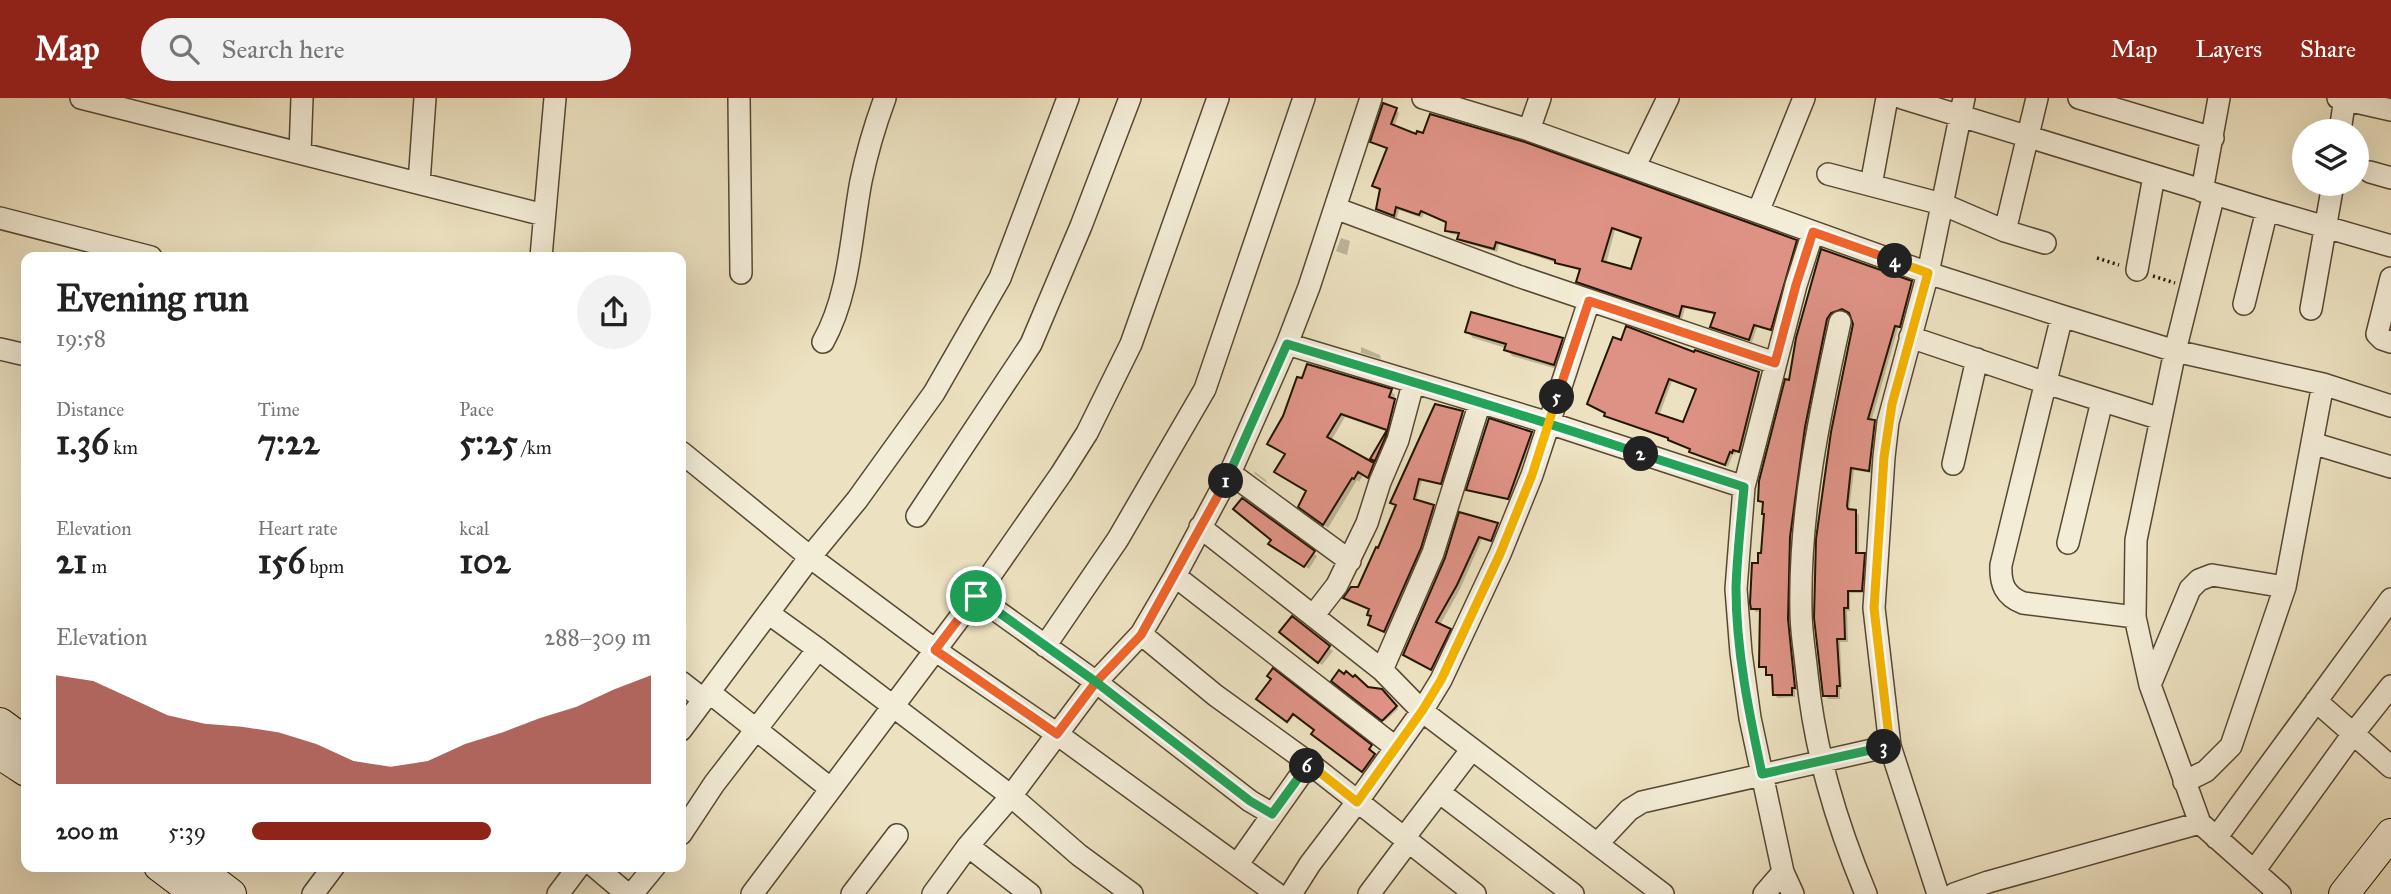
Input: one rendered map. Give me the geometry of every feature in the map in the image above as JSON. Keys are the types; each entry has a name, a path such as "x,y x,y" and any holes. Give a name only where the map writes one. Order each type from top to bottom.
{"street":[{"path":"81,98 544,215"},
{"path":"300,153 302,98"},
{"path":"419,183 425,98"},
{"path":"541,252 555,98"},
{"path":"739,98 741,273"},
{"path":"823,342 836,316 872,134 885,98"},
{"path":"686,723 934,393 1000,278 1068,98"},
{"path":"916,516 1031,344 1082,226 1130,98"},
{"path":"752,894 976,596 1062,474 1087,433 1131,344 1218,98"},
{"path":"1045,646 1118,539 1205,389 1304,98"},
{"path":"933,894 968,846 1011,796 1096,682 1141,635 1175,576 1230,473 1287,344 1309,287 1371,98"},
{"path":"1423,98 1635,166 1928,273 2062,316 2175,351 2323,384 2391,405"},
{"path":"1529,130 1540,98"},
{"path":"1635,166 1668,98"},
{"path":"1758,212 1804,98"},
{"path":"1871,186 1887,98"},
{"path":"1902,98 1962,107 2027,137 2391,246"},
{"path":"2005,231 2037,98"},
{"path":"2079,98 2213,138"},
{"path":"2219,98 2208,192 2136,540 2135,617 2150,685 2185,782 2208,831 2280,894"},
{"path":"2341,119 2342,99 2391,110"},
{"path":"1938,894 1890,746 1874,608 1885,441 1892,404 1928,273 1962,107"},
{"path":"2370,172 2391,178"},
{"path":"1828,174 1942,204 2005,231 2045,243"},
{"path":"2137,270 2154,176"},
{"path":"2311,309 2331,196"},
{"path":"1335,208 1589,301 1775,363"},
{"path":"2244,304 2267,210"},
{"path":"0,218 132,252"},
{"path":"1793,894 1783,872 1750,718 1736,589 1744,487 1775,363 1800,303 1813,232"},
{"path":"2391,278 2377,334 2391,342"},
{"path":"1291,894 1422,711 1441,680 1500,554 1532,475 1589,301"},
{"path":"2062,316 2001,565 2001,580 2013,599 2023,603 2135,617"},
{"path":"1840,322 1815,438 1802,555 1801,613 1809,702 1820,761 1848,851 1866,894"},
{"path":"1910,337 2161,419"},
{"path":"1287,344 1549,423 1744,487"},
{"path":"0,349 21,354"},
{"path":"1952,464 1977,359"},
{"path":"1314,616 1337,585 1350,561 1398,440 1413,384"},
{"path":"2185,782 2206,771 2231,746 2285,587 2323,384"},
{"path":"2068,543 2102,401"},
{"path":"1382,670 1433,552 1480,402"},
{"path":"2312,443 2391,467"},
{"path":"686,456 810,557 935,650 1057,734 1277,894"},
{"path":"1230,473 1350,561"},
{"path":"1200,527 1382,670 1422,711 1663,894"},
{"path":"2150,685 2190,589 2199,580 2212,575 2285,587"},
{"path":"1175,576 1395,747"},
{"path":"976,596 1096,682 1178,748 1272,814"},
{"path":"1954,894 1988,882 2208,831 2316,701 2391,599"},
{"path":"768,613 1011,796 1079,855 1132,894"},
{"path":"1141,635 1475,894"},
{"path":"686,826 714,784 818,649"},
{"path":"686,685 756,729 831,789"},
{"path":"2254,871 2391,686"},
{"path":"2316,701 2391,767"},
{"path":"0,723 21,738"},
{"path":"1597,844 1629,810 1642,802 1890,746"},
{"path":"1371,893 1439,792 1472,749"},
{"path":"0,754 21,768"},
{"path":"1237,865 1308,763"},
{"path":"1439,792 1573,894"},
{"path":"2344,894 2391,834"},
{"path":"852,894 897,835"},
{"path":"968,846 1030,894"},
{"path":"167,872 196,894"},
{"path":"202,872 231,894"},
{"path":"313,894 330,872"},
{"path":"558,894 574,872"},
{"path":"602,872 630,894 650,872"},
{"path":"1763,894 1783,872"}],"building":[{"path":"1383,103 1397,108 1391,124 1416,134 1417,131 1423,133 1430,114 1525,142 1797,240 1771,330 1754,325 1749,340 1710,327 1715,313 1682,306 1679,317 1576,282 1580,269 1555,263 1555,260 1496,242 1494,249 1457,239 1459,233 1445,231 1446,222 1421,211 1419,215 1396,207 1394,216 1376,209 1380,189 1372,186 1387,148 1370,142","holes":["1612,228 1641,238 1631,269 1602,261"]},
{"path":"1821,249 1912,281 1900,327 1895,326 1868,419 1875,420 1869,471 1851,468 1847,506 1848,509 1856,510 1856,553 1865,553 1862,591 1848,591 1848,608 1844,608 1845,639 1837,639 1840,686 1837,686 1837,696 1823,696 1814,618 1816,539 1831,432 1853,324 1849,313 1842,309 1831,313 1827,319 1805,427 1790,537 1788,619 1795,688 1792,688 1792,695 1773,695 1772,675 1766,675 1766,667 1759,667 1760,609 1751,609 1750,603 1752,563 1758,563 1758,553 1761,553 1764,514 1763,502 1758,501 1759,481 1785,379 1789,380 1796,338"},
{"path":"1471,312 1563,338 1554,365 1504,350 1506,344 1465,332"},
{"path":"1626,326 1694,352 1695,350 1759,372 1739,452 1730,452 1725,465 1689,452 1690,449 1668,438 1604,416 1605,413 1587,404 1613,337 1621,340","holes":["1669,379 1696,389 1683,422 1656,413"]},
{"path":"1307,364 1392,389 1389,397 1395,399 1386,436 1375,461 1370,459 1387,430 1341,414 1327,437 1374,463 1368,478 1358,472 1354,479 1352,478 1323,525 1298,507 1306,491 1274,472 1285,454 1267,444 1283,416 1297,377 1302,378"},
{"path":"1435,404 1463,411 1441,484 1419,479 1414,499 1434,505 1421,548 1384,632 1368,625 1371,616 1367,615 1369,609 1343,598 1351,587 1358,587 1376,547 1378,548 1396,505 1390,503"},
{"path":"1489,418 1532,432 1508,499 1466,490"},
{"path":"1242,498 1315,551 1304,567 1268,544 1271,540 1233,509"},
{"path":"1459,512 1498,523 1491,541 1479,537 1436,622 1451,629 1431,670 1403,655 1445,558"},
{"path":"1292,616 1330,646 1318,663 1279,632"},
{"path":"1273,668 1372,745 1369,749 1375,754 1362,772 1311,734 1314,730 1293,714 1287,722 1256,699 1271,679 1267,676"},
{"path":"1339,670 1344,674 1346,671 1353,677 1355,675 1368,687 1382,689 1397,706 1382,721 1331,681"}],"route":[{"path":"976,596 935,650 1057,734 1096,682 1141,635 1230,473 1287,344 1549,423 1744,487 1736,589 1750,718 1762,774 1890,746 1874,608 1885,441 1892,404 1928,273 1813,232 1775,363 1589,301 1549,423 1532,475 1500,554 1441,680 1357,802 1308,763 1272,814 1178,748 1096,682 976,596"}]}
